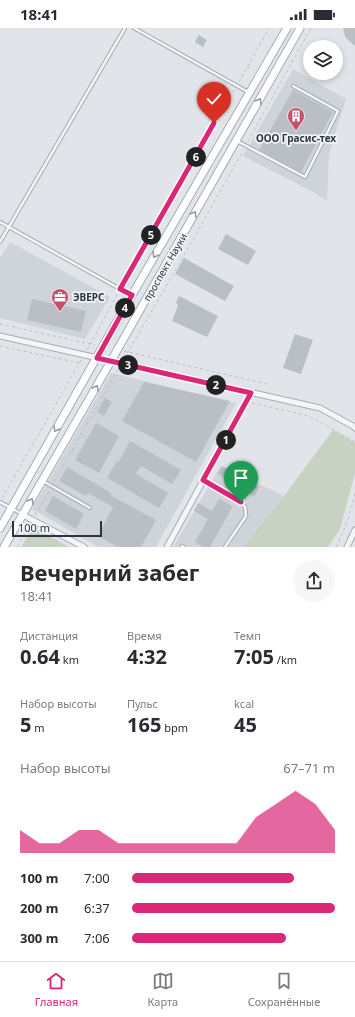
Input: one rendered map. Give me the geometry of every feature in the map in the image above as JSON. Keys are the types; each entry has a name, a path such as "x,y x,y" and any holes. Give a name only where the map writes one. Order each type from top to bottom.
{"street":[{"name":"проспект Науки","path":"0,528 132,295 287,28"},
{"name":"проспект Науки","path":"4,547 118,350 300,28"},
{"path":"0,336 320,408 355,428"},
{"path":"167,547 251,393"},
{"path":"23,515 84,547"},
{"path":"347,547 355,530"}],"lane":[{"path":"0,242 126,28"},
{"path":"134,28 249,93"},
{"path":"236,141 305,177 338,111 293,86"},
{"path":"0,222 132,295"},
{"path":"203,480 241,502 245,508 246,516 225,547"},
{"path":"42,481 90,508"},
{"path":"0,502 23,515"}],"path":[{"path":"0,502 269,28"},
{"path":"18,547 246,146 311,28"},
{"path":"0,324 103,347"},
{"path":"0,346 79,364"},
{"path":"118,350 267,384"},
{"path":"247,402 305,415 355,442"},
{"path":"336,547 344,531 352,508 355,493"},
{"path":"53,547 61,535"}],"shaded area":[{"name":"ООО Грасис-тех","path":"293,69 303,75 303,80 312,80 346,99 329,154 327,201 313,192 243,156"},
{"path":"10,242 110,297 85,339 0,318 0,258"},
{"path":"111,373 236,403 156,547 98,547 32,509"},
{"path":"221,466 284,496 243,547 173,547"}],"green space":[{"path":"333,430 355,443 355,473 340,529 328,547 243,547 284,496"},
{"path":"33,527 69,547 21,547"}],"building":[{"path":"343,28 355,28 355,46 345,36"},
{"path":"199,35 207,40 203,47 195,42"},
{"name":"ООО Грасис-тех","path":"293,90 333,112 301,172 259,150"},
{"path":"226,234 256,251 248,265 218,249"},
{"path":"184,258 234,286 225,301 175,274"},
{"path":"179,296 218,316 207,337 172,321 178,306 176,302"},
{"path":"32,299 86,311 81,332 27,320"},
{"path":"295,334 313,340 301,374 283,368"},
{"path":"144,382 230,401 196,462 122,421"},
{"path":"105,398 112,402 104,416 97,412"},
{"path":"96,423 119,436 99,473 75,460"},
{"path":"130,441 181,470 172,484 141,466 136,474 168,493 159,508 107,478 116,462 118,463"},
{"path":"222,466 231,471 226,479 217,473"},
{"path":"67,467 111,493 110,495 156,520 141,547 118,547 98,536 113,507 88,493 86,496 59,481"},
{"path":"241,476 259,487 254,497 235,486"},
{"path":"53,496 84,514 76,529 45,511"},
{"path":"219,499 233,506 210,547 203,547 195,542 208,519 194,511 198,503 212,511"}],"place":[{"name":"ООО Грасис-тех","path":"296,131"},
{"name":"ЭВЕРС","path":"60,312"}],"route":[{"path":"214,123 120,289 132,295 97,358 251,393 203,480 241,502"}]}
